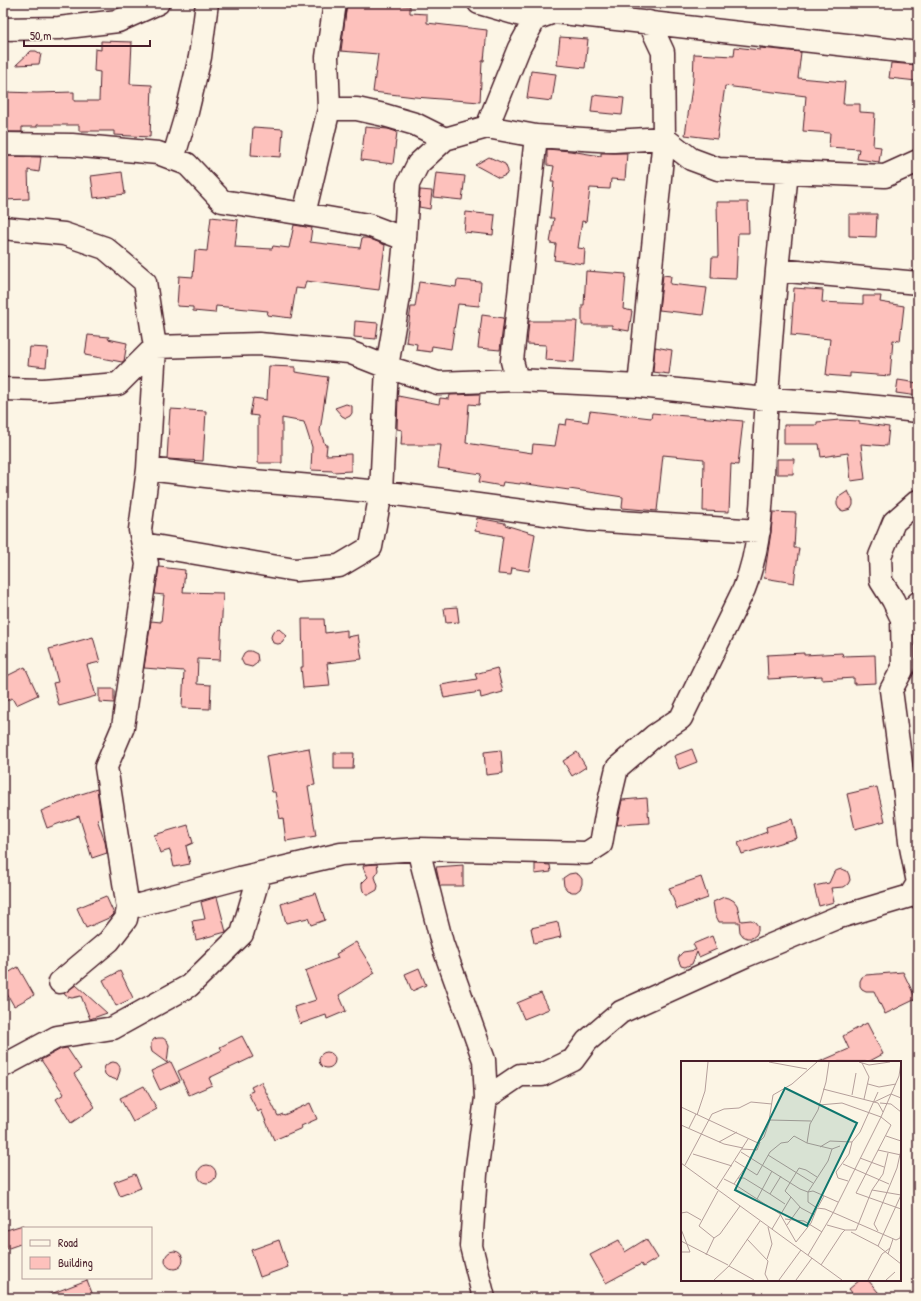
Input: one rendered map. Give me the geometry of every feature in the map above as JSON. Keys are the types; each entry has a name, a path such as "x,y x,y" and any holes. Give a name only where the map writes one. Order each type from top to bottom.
{"street":[{"path":"3,29 59,28 118,21 158,3"},
{"path":"173,159 187,112 200,57 207,3"},
{"path":"304,214 329,109 327,57 335,3"},
{"path":"479,3 535,19 554,12 918,53"},
{"path":"487,127 519,48 535,19"},
{"path":"639,386 664,138 663,52 649,22"},
{"path":"329,109 357,109 384,115 415,124 445,139"},
{"path":"143,544 295,570 339,566 371,547 381,492 387,367 400,291 408,184 418,164 445,139 487,127 536,136 614,141 664,138 691,159 718,169 885,176 918,161"},
{"path":"517,380 512,361 536,136"},
{"path":"3,144 72,145 158,153 187,164 222,201 368,225 405,239"},
{"path":"128,908 260,873 341,854 418,849 587,853 601,844 617,768 654,736 681,718 752,570 759,531 766,399 786,172"},
{"path":"3,228 64,234 106,248 145,282 155,347 148,469 140,530 147,564 123,726 106,767 128,908 126,919 109,941 60,982"},
{"path":"777,270 918,283"},
{"path":"3,389 43,390 118,384 155,347 259,344 349,352 387,367 438,383 517,380 639,386 766,399 837,403 918,411"},
{"path":"148,469 231,479 381,492 590,520 759,531"},
{"path":"486,1098 520,1074 542,1075 573,1060 587,1041 621,1012 745,956 836,918 910,896 918,883 910,842 892,690 903,668 902,619 893,600 881,581 880,556 894,522 918,501"},
{"path":"902,619 918,603"},
{"path":"418,849 442,943 484,1060 486,1098 476,1174 471,1246 484,1298"},
{"path":"3,1066 57,1037 113,1028 190,986 242,934 260,873"}],"building":[{"path":"347,3 378,3 410,6 410,13 427,14 427,23 487,30 484,61 482,61 480,102 373,92 378,54 341,51"},
{"path":"560,37 588,39 585,68 557,65"},
{"path":"101,41 132,42 130,84 152,85 150,137 114,135 114,131 79,131 79,125 37,125 37,127 22,127 22,132 5,132 5,92 74,92 74,101 99,101 100,72 94,71 95,49 101,50"},
{"path":"735,47 801,52 798,78 845,82 843,104 860,104 860,112 875,113 873,146 881,147 879,162 857,159 859,149 829,147 830,133 803,131 806,96 725,86 717,139 685,135 693,81 694,54 734,56"},
{"path":"31,51 36,51 41,54 39,64 16,65"},
{"path":"891,63 918,65 917,81 889,78"},
{"path":"531,71 556,74 552,101 527,98"},
{"path":"593,95 624,98 622,115 591,112"},
{"path":"253,127 283,129 281,157 251,155"},
{"path":"365,127 388,129 397,132 393,164 361,160"},
{"path":"547,149 601,156 601,153 627,153 625,180 611,179 610,189 590,188 586,222 582,221 578,248 585,249 584,264 554,260 556,244 550,243 554,218 550,218 554,182 551,182 554,166 547,165"},
{"path":"3,156 41,157 39,172 28,170 29,199 3,200"},
{"path":"489,157 505,164 508,171 506,175 499,178 475,165"},
{"path":"122,172 125,194 94,198 91,176"},
{"path":"436,173 465,176 462,200 433,197"},
{"path":"420,190 432,191 430,209 419,207"},
{"path":"717,202 748,202 749,233 738,233 736,279 711,278 712,257 718,257"},
{"path":"466,212 495,215 493,235 464,232"},
{"path":"849,214 877,214 876,237 849,236"},
{"path":"211,217 238,220 235,247 272,249 273,246 289,248 294,225 312,228 310,242 360,248 362,238 368,238 385,245 379,290 306,281 304,289 296,288 291,318 267,315 268,311 216,306 215,313 193,311 193,307 177,306 179,276 193,277 195,250 207,251"},
{"path":"586,271 626,274 623,309 632,311 629,331 612,328 612,325 582,325 582,305 584,305"},
{"path":"663,275 671,276 670,284 707,288 703,315 659,310"},
{"path":"457,280 481,282 479,306 458,304 451,349 432,346 431,352 416,350 417,344 406,342 411,307 415,307 419,282 456,287"},
{"path":"794,288 823,290 822,302 863,304 863,296 881,296 880,302 904,306 900,341 893,340 890,376 850,373 850,377 826,375 830,339 791,335"},
{"path":"482,315 504,318 500,350 478,348"},
{"path":"355,321 378,323 376,339 354,337"},
{"path":"529,321 577,321 574,362 545,360 546,345 527,344"},
{"path":"88,335 109,337 108,339 127,343 124,361 122,362 85,355"},
{"path":"30,347 48,348 46,367 28,365"},
{"path":"655,347 672,350 669,374 653,372"},
{"path":"269,366 295,367 295,372 328,377 320,431 325,445 327,445 326,455 351,454 351,471 333,472 311,470 312,447 304,422 282,418 282,463 258,463 258,416 250,415 253,398 267,400"},
{"path":"898,380 918,383 918,396 896,393"},
{"path":"480,394 479,405 469,404 466,443 532,453 533,444 555,446 559,424 566,425 567,419 588,422 590,411 651,418 652,413 743,421 738,465 731,464 729,512 703,511 704,459 663,455 657,511 622,508 623,497 520,483 503,482 502,486 479,482 481,474 438,468 441,445 401,445 402,430 397,429 398,396 439,404 440,398 449,399 450,395"},
{"path":"346,404 352,406 352,413 346,418 342,416 335,408"},
{"path":"170,409 206,411 203,461 167,459"},
{"path":"840,420 859,421 859,423 889,427 887,446 861,444 865,479 851,481 848,453 821,457 819,444 784,444 784,425 817,425 817,422"},
{"path":"777,459 794,459 793,474 777,474"},
{"path":"848,491 853,501 853,505 851,509 843,511 839,509 837,501 839,497"},
{"path":"773,512 796,513 794,548 799,548 794,583 764,578"},
{"path":"477,518 505,523 505,525 535,534 529,571 512,568 511,575 498,574 503,536 475,531"},
{"path":"159,567 185,570 183,592 223,593 220,660 198,659 197,684 211,685 210,709 182,708 184,671 144,668 151,621 161,622 164,595 155,594"},
{"path":"457,607 459,622 446,623 444,608"},
{"path":"302,619 324,619 325,633 347,630 347,637 358,635 362,659 327,663 330,686 303,688 301,667 303,667"},
{"path":"279,629 287,636 282,643 273,643 271,637 272,634 274,631"},
{"path":"93,637 100,662 87,665 96,696 59,706 53,683 58,682 49,649"},
{"path":"247,651 257,654 258,661 252,667 244,665 241,659"},
{"path":"804,653 804,655 842,653 843,656 875,655 876,683 854,684 854,678 822,680 822,676 768,679 767,655"},
{"path":"25,667 38,695 16,705 12,698 6,701 3,694 3,678"},
{"path":"497,668 503,692 481,698 480,692 444,698 441,685 477,679 475,674"},
{"path":"99,689 114,689 114,703 99,702"},
{"path":"309,748 315,785 308,786 316,836 286,841 283,818 280,819 275,792 272,792 266,756"},
{"path":"692,749 697,762 679,769 674,756"},
{"path":"501,750 503,773 486,775 484,752"},
{"path":"577,752 586,767 572,776 563,761"},
{"path":"334,753 354,753 353,769 334,769"},
{"path":"877,787 885,821 855,829 847,794"},
{"path":"97,789 101,818 97,819 107,853 92,858 79,816 47,828 41,811 75,796"},
{"path":"647,798 649,823 617,825 622,800"},
{"path":"792,819 797,838 742,854 738,843 767,832 766,827"},
{"path":"188,825 193,843 186,846 190,864 174,867 170,850 160,853 154,835"},
{"path":"377,864 378,870 375,877 378,886 377,890 370,894 366,894 363,891 362,883 368,877 363,867 364,865"},
{"path":"535,864 550,865 551,872 535,874"},
{"path":"463,865 463,886 440,886 436,867"},
{"path":"842,869 847,871 849,875 850,880 848,884 844,887 831,888 834,902 819,906 814,886 829,883 834,872"},
{"path":"575,873 582,879 582,884 580,889 576,892 572,892 567,890 564,886 563,878 569,874"},
{"path":"701,877 708,898 677,909 669,888"},
{"path":"316,893 325,920 311,925 308,918 286,923 281,904"},
{"path":"106,896 114,914 111,917 86,928 77,908"},
{"path":"217,897 226,932 196,940 192,921 205,919 201,902"},
{"path":"724,897 734,901 737,905 741,921 751,920 755,922 758,926 756,935 752,938 743,936 740,932 739,922 719,922 715,914 713,902"},
{"path":"558,922 561,937 534,943 531,928"},
{"path":"712,936 717,949 699,957 697,952 692,964 685,967 681,966 678,959 683,952 696,950 693,944"},
{"path":"356,942 375,973 339,995 346,1011 327,1019 326,1015 300,1024 294,1007 316,1000 305,971 338,958 336,954"},
{"path":"18,967 34,995 14,1006 3,987 3,976"},
{"path":"419,968 426,985 412,991 405,974"},
{"path":"120,971 133,998 116,1006 103,980"},
{"path":"903,972 916,999 885,1014 874,991 866,991 862,989 860,986 860,981 862,977 866,975"},
{"path":"76,985 107,1013 90,1019 81,996 72,998 68,997 64,993"},
{"path":"541,993 549,1009 524,1019 517,1003"},
{"path":"867,1023 883,1054 870,1061 821,1061 849,1049 843,1036"},
{"path":"242,1036 253,1057 209,1078 212,1085 189,1095 178,1071 222,1050 220,1047"},
{"path":"163,1038 169,1045 167,1063 152,1052 151,1043 154,1039"},
{"path":"67,1048 81,1069 74,1074 95,1107 71,1123 56,1099 64,1094 41,1060 61,1049"},
{"path":"327,1052 334,1057 335,1060 330,1067 327,1068 320,1063 319,1060 324,1053"},
{"path":"113,1062 117,1063 120,1067 117,1080 108,1077 104,1070 105,1066"},
{"path":"171,1062 180,1081 160,1090 151,1071"},
{"path":"261,1082 278,1116 284,1115 310,1103 317,1119 301,1126 302,1128 274,1140 261,1110 258,1112 248,1093 253,1091 251,1087"},
{"path":"144,1086 157,1109 133,1122 120,1098"},
{"path":"203,1165 211,1165 216,1170 214,1181 211,1183 203,1183 198,1178 198,1170"},
{"path":"135,1174 141,1188 120,1196 114,1182"},
{"path":"23,1225 22,1243 6,1249 3,1239 3,1231"},
{"path":"646,1239 658,1258 643,1267 641,1264 606,1283 590,1255 619,1240 625,1252"},
{"path":"279,1240 288,1267 260,1277 251,1250"},
{"path":"174,1251 180,1254 183,1260 180,1266 174,1269 168,1266 165,1260 168,1254"},
{"path":"87,1280 94,1298 43,1297"},
{"path":"859,1281 869,1281 883,1298 856,1298 849,1289"}]}
